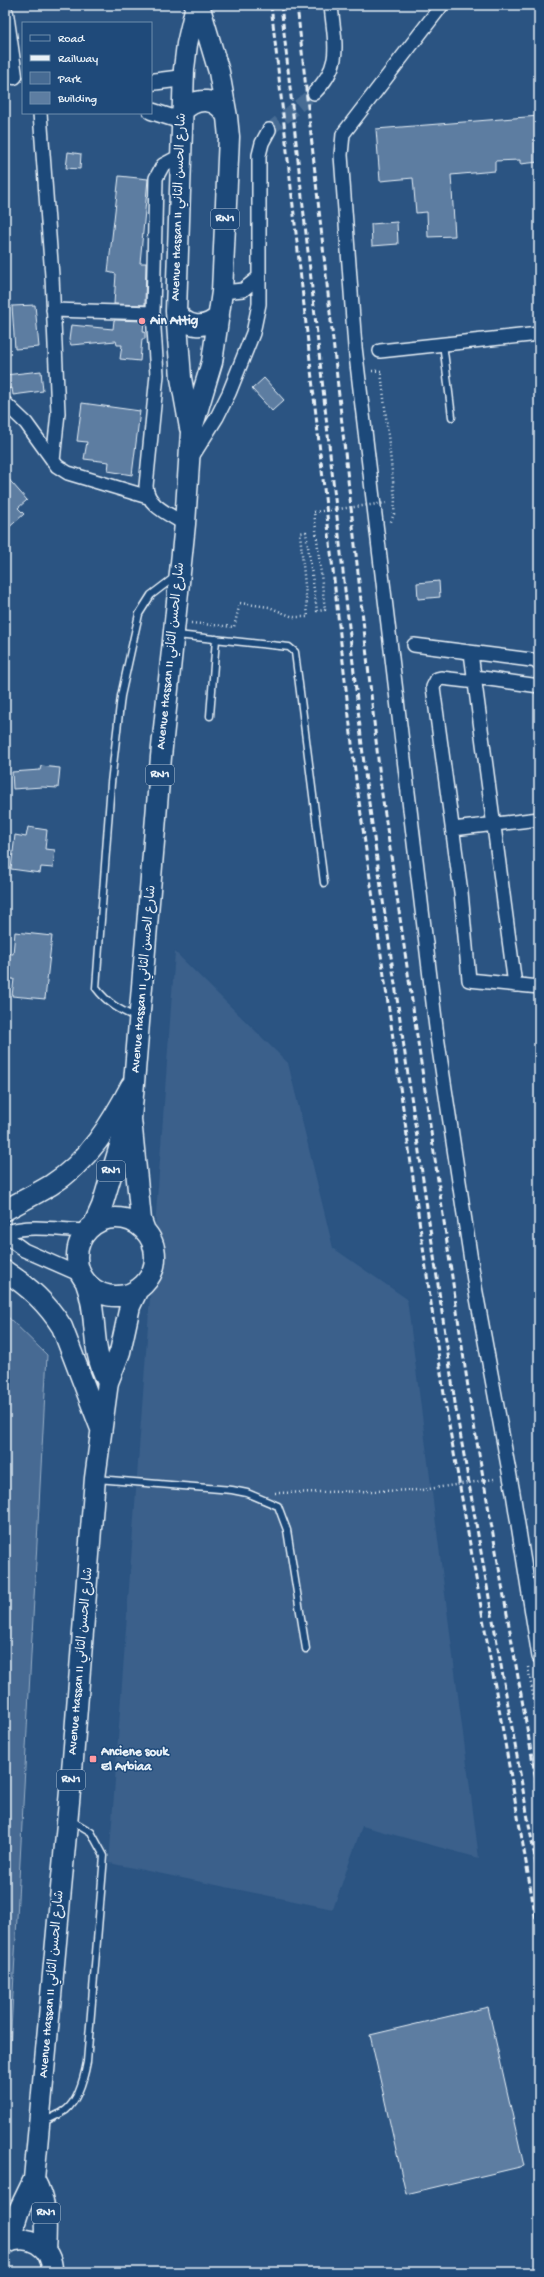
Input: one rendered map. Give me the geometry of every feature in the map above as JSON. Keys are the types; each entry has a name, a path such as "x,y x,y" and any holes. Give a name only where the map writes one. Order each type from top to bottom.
{"main road":[{"name":"Avenue Hassan II شارع الحسن الثاني","path":"146,1231 141,1220 131,1119 174,628 185,524 190,432 181,378 176,311 183,78 187,44 196,5"},
{"name":"Avenue Hassan II شارع الحسن الثاني","path":"190,432 212,362 219,316 222,292 229,137 219,72 199,5"},
{"path":"182,116 191,103 204,100 216,103 227,117"},
{"path":"176,311 184,320 194,325 208,324 219,316"},
{"path":"5,1210 51,1185 78,1163 114,1118 135,1077"},
{"name":"Avenue Hassan II شارع الحسن الثاني","path":"90,1227 103,1200 121,1142 131,1119"},
{"path":"121,1218 130,1220 146,1231 154,1247 154,1266 145,1283 138,1289 130,1294 111,1296 102,1294 84,1279 77,1261 77,1247 90,1227 102,1220 121,1218"},
{"path":"5,1271 37,1294 59,1322 101,1432"},
{"name":"Avenue Hassan II شارع الحسن الثاني","path":"84,1279 92,1302 96,1351 108,1382"},
{"name":"Avenue Hassan II شارع الحسن الثاني","path":"7,2243 19,2210 34,2179 101,1432 108,1382 120,1352 130,1306 138,1289"},
{"name":"Avenue Hassan II شارع الحسن الثاني","path":"34,2179 43,2199 46,2212 46,2250 50,2257 52,2272"},
{"path":"7,2243 29,2239 46,2250"}],"street":[{"path":"314,93 325,82 335,61 330,5"},
{"path":"442,5 343,134 341,155 355,347 437,1036 475,1287 513,1493 539,1657"},
{"path":"5,13 14,76"},
{"path":"152,82 183,78"},
{"path":"152,111 182,116"},
{"path":"40,114 52,276 58,413 53,460"},
{"path":"188,463 217,417 253,333 259,304 259,155 262,143 269,130"},
{"path":"180,156 163,165 156,178 153,313 157,374 146,486 148,497 154,504 185,524"},
{"path":"222,292 243,290 259,277"},
{"path":"53,310 153,313"},
{"path":"380,351 443,343 539,334"},
{"path":"5,402 26,423 53,460 68,473 148,497"},
{"path":"414,645 539,661"},
{"path":"471,653 476,680 515,985"},
{"path":"539,686 441,678 437,679 433,687 461,892 469,980 539,987"},
{"path":"453,829 539,819"},
{"path":"5,1232 36,1226 90,1227"},
{"path":"5,1236 24,1250 84,1279"}],"lane":[{"path":"443,343 452,417"},
{"path":"140,1019 117,1009 105,1000 96,988 111,783 121,696 140,614 151,595 180,572"},
{"path":"174,628 216,639 289,647 295,652 324,883"},
{"path":"210,716 216,639"},
{"path":"96,1478 232,1490 247,1493 278,1506 288,1530 306,1650"},
{"path":"39,2125 66,2110 74,2100 85,2076 87,2062 104,1856 91,1832 76,1822 67,1819"}],"path":[{"path":"368,371 381,371 393,490"},
{"path":"174,628 234,627 240,603 269,607 293,617 308,617 300,533 306,532 317,611 325,610 314,512 386,503 384,495"},
{"path":"280,1493 422,1490 494,1479"}],"shaded area":[{"path":"175,952 288,1063 333,1248 407,1299 479,1858 362,1826 333,1909 109,1863"}],"green space":[{"path":"5,1314 47,1355 5,2143"}],"building":[{"path":"539,116 539,162 520,164 520,160 495,161 495,171 451,175 455,236 428,237 427,212 416,213 413,178 380,181 376,129"},
{"path":"68,152 81,154 80,169 66,168"},
{"path":"119,176 148,179 140,263 146,263 145,305 114,304 116,274 108,272"},
{"path":"397,222 398,244 372,246 371,224"},
{"path":"35,305 39,347 15,349 12,306"},
{"path":"114,320 144,321 143,332 145,332 145,339 142,339 140,361 120,359 122,345 117,345 116,341 71,345 69,340 71,325 113,329"},
{"path":"41,371 43,391 13,395 12,388 5,389 5,375"},
{"path":"264,378 284,400 272,411 252,389"},
{"path":"82,403 140,411 132,475 108,471 109,462 84,459 87,442 77,441"},
{"path":"5,475 27,500 18,508 24,514 5,531"},
{"path":"439,581 440,597 418,599 417,583"},
{"path":"41,766 60,768 58,788 42,787 13,789 12,772 40,770"},
{"path":"28,827 47,830 45,849 55,850 53,868 41,867 40,873 11,869 15,835 26,837"},
{"path":"15,932 52,936 45,999 12,996 14,979 5,979 5,953 13,954"},
{"path":"488,2007 524,2166 406,2194 370,2035"}],"tunnel":[{"path":"269,130 314,93"}],"railway":[{"path":"271,5 356,780 446,1408 539,1936"},
{"path":"281,5 366,782 456,1410 539,1881"},
{"path":"297,5 381,787 471,1408 539,1797"}],"place":[{"name":"Ain Attig","path":"142,321"},
{"name":"Anciene souk El Arbiaa","path":"93,1759"}]}
